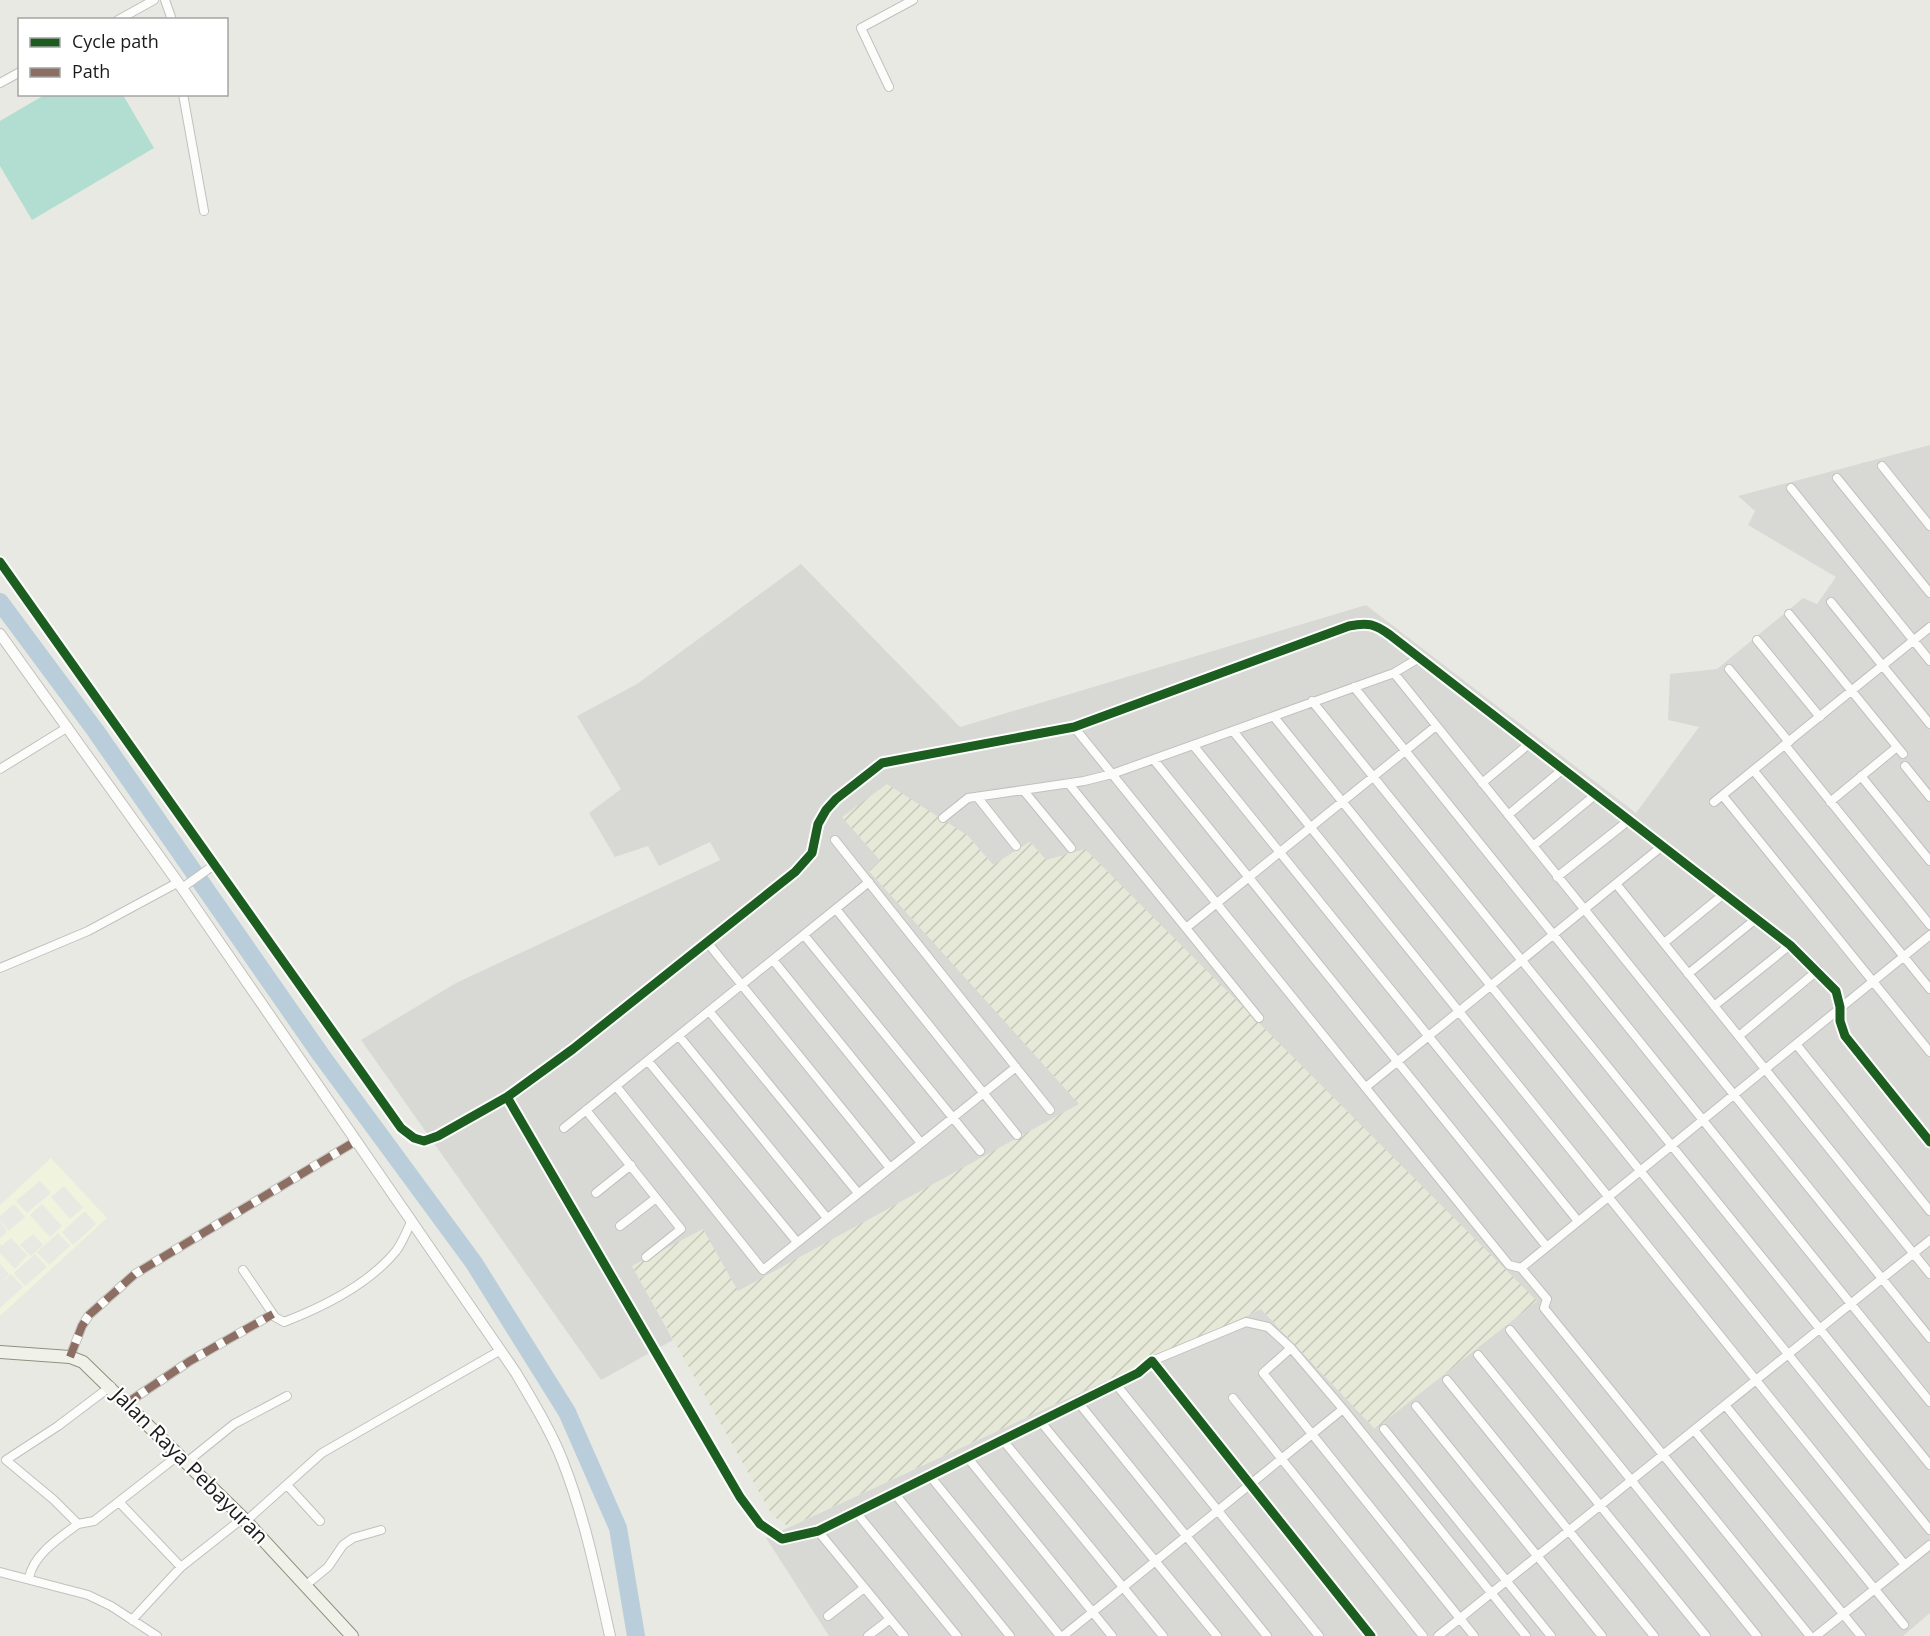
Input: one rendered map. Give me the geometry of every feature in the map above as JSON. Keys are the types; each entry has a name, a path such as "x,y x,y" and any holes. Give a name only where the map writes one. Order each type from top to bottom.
{"main road":[{"name":"Jalan Raya Pebayuran","path":"0,1352 70,1357 83,1362 111,1386 245,1519 352,1636"}],"street":[{"path":"122,18 154,0"},
{"path":"165,0 171,18"},
{"path":"889,87 861,28 913,0"},
{"path":"0,83 18,73"},
{"path":"183,96 204,211"},
{"path":"1882,466 1930,526"},
{"path":"1837,478 1930,593"},
{"path":"1791,488 1930,661"},
{"path":"0,562 401,1128 414,1138 424,1141 438,1136 507,1097 573,1049 707,942 807,861 812,853 818,824 826,810 843,792 882,763 1074,727 1349,626 1375,624 1661,847 1757,918 1818,970 1836,991 1840,1007 1840,1021 1845,1036 1930,1142"},
{"path":"1831,602 1930,724"},
{"path":"1789,614 1900,751 1861,776 1830,802"},
{"path":"1714,802 1930,627"},
{"path":"0,634 181,886 501,1350 537,1408 563,1462 584,1525 610,1636"},
{"path":"1757,640 1820,717"},
{"path":"943,818 968,798 1069,783 1112,774 1154,760 1394,673 1419,658"},
{"path":"1729,669 1830,802 1930,925"},
{"path":"1394,673 1930,1338"},
{"path":"1354,687 1930,1402"},
{"path":"1312,701 1930,1465"},
{"path":"1274,717 1930,1530"},
{"path":"1186,928 1436,726"},
{"path":"0,769 68,727"},
{"path":"1074,727 1509,1265 1521,1268 1547,1299 1544,1308 1810,1636"},
{"path":"1233,731 1905,1565"},
{"path":"1482,783 1529,744"},
{"path":"1193,745 1578,1221"},
{"path":"1154,760 1547,1247"},
{"path":"1905,766 1930,797"},
{"path":"1508,815 1562,770"},
{"path":"1754,771 1930,989"},
{"path":"1861,776 1930,861"},
{"path":"1069,783 1259,1018"},
{"path":"1024,791 1071,848"},
{"path":"1533,846 1595,795"},
{"path":"1723,796 1930,1052"},
{"path":"978,798 1016,846"},
{"path":"1557,877 1628,821"},
{"path":"835,840 1050,1110"},
{"path":"1366,1087 1661,847"},
{"path":"0,968 88,932 181,886 214,865"},
{"path":"564,1128 869,882"},
{"path":"1617,885 1930,1274"},
{"path":"1664,943 1725,894"},
{"path":"836,909 1017,1135"},
{"path":"1688,974 1757,918"},
{"path":"804,935 980,1151"},
{"path":"1521,1268 1930,935"},
{"path":"707,942 890,1168"},
{"path":"1714,1006 1790,945"},
{"path":"773,960 921,1143"},
{"path":"1739,1036 1818,970"},
{"path":"709,1011 858,1193"},
{"path":"679,1036 827,1218"},
{"path":"1796,1044 1930,1211"},
{"path":"648,1061 797,1242"},
{"path":"616,1086 763,1270 1016,1067"},
{"path":"507,1097 740,1497 760,1524 782,1539 818,1531 1137,1373 1152,1361 1246,1322 1268,1327 1292,1348 1526,1636"},
{"path":"586,1110 681,1229 646,1257"},
{"path":"70,1357 82,1326 89,1316 135,1274 356,1141"},
{"path":"596,1193 631,1166"},
{"path":"620,1226 656,1198"},
{"path":"243,1270 278,1321 284,1322 354,1287 379,1268 397,1250 411,1222"},
{"path":"1438,1636 1930,1240"},
{"path":"127,1403 190,1361 273,1314"},
{"path":"1510,1330 1757,1636"},
{"path":"1292,1348 1263,1373 1474,1636"},
{"path":"132,1620 181,1567 245,1519 322,1453 501,1350"},
{"path":"1478,1354 1706,1636"},
{"path":"1152,1361 1371,1636"},
{"path":"1447,1380 1654,1636"},
{"path":"1115,1383 1319,1636"},
{"path":"78,1524 54,1500 3,1457 58,1426 111,1386"},
{"path":"29,1578 34,1563 58,1538 78,1524 94,1521 234,1424 286,1396"},
{"path":"1233,1398 1423,1636"},
{"path":"1078,1402 1267,1636"},
{"path":"1725,1405 1904,1625"},
{"path":"1416,1406 1602,1636"},
{"path":"930,1476 1062,1636 1343,1408"},
{"path":"1040,1421 1217,1636"},
{"path":"1384,1429 1551,1636"},
{"path":"1694,1430 1861,1636"},
{"path":"1002,1439 1163,1636"},
{"path":"967,1457 1112,1636"},
{"path":"287,1485 320,1521"},
{"path":"895,1494 1010,1636"},
{"path":"120,1503 181,1567"},
{"path":"855,1511 957,1636"},
{"path":"306,1584 328,1567 343,1545 353,1538 381,1530"},
{"path":"818,1531 904,1636"},
{"path":"1816,1636 1930,1545"},
{"path":"0,1572 88,1595 157,1636"},
{"path":"828,1616 864,1588"},
{"path":"868,1636 890,1619"}],"shaded area":[{"path":"43,96 124,96 154,148 32,220 0,166 0,121"},
{"path":"1930,445 1930,1613 1903,1636 829,1636 766,1538 1261,1309 1375,1429 1046,860 1030,842 993,865 967,835 843,818 880,860 869,871 1080,1104 737,1292 632,1266 673,1340 601,1380 361,1040 456,983 720,860 710,842 659,866 648,846 615,857 589,813 621,789 577,716 637,684 801,564 960,727 1366,605 1636,813 1699,727 1668,720 1670,674 1717,669 1803,598 1817,604 1836,577 1748,525 1755,511 1738,496"},
{"path":"887,784 967,835 993,865 1030,842 1046,860 1085,849 1537,1301 1375,1429 1261,1309 789,1527 772,1515 632,1266 703,1229 738,1291 1079,1104 869,871 880,860 842,817"},
{"path":"51,1158 107,1218 0,1316 0,1308 23,1287 11,1274 0,1284 9,1274 0,1264 0,1253 15,1269 27,1255 11,1238 2,1246 0,1243 0,1238 7,1232 0,1220 9,1231 25,1217 14,1204 0,1216 0,1205","holes":["40,1181 51,1193 27,1213 16,1201","64,1186 83,1208 70,1219 51,1197","42,1204 62,1226 50,1237 30,1215","85,1211 96,1224 73,1245 62,1232","58,1233 70,1246 49,1265 37,1252","33,1234 43,1245 31,1256 20,1245","35,1254 47,1267 25,1286 14,1273"]}],"waterway":[{"path":"0,602 95,730 321,1055 474,1263 567,1412 618,1528 636,1636"}],"marked path":[{"path":"70,1357 82,1326 89,1315 135,1274 356,1141"},
{"path":"127,1403 190,1361 273,1314"}],"cycle path":[{"path":"0,562 401,1128 414,1138 424,1141 438,1136 507,1097 573,1049 795,872 812,853 818,824 826,810 836,799 882,763 1074,727 1349,626 1361,624 1375,626 1390,635 1790,945 1836,991 1840,1007 1840,1021 1845,1036 1930,1142"},
{"path":"507,1097 740,1497 760,1524 782,1539 818,1531 1138,1373 1152,1361 1371,1636"}]}
